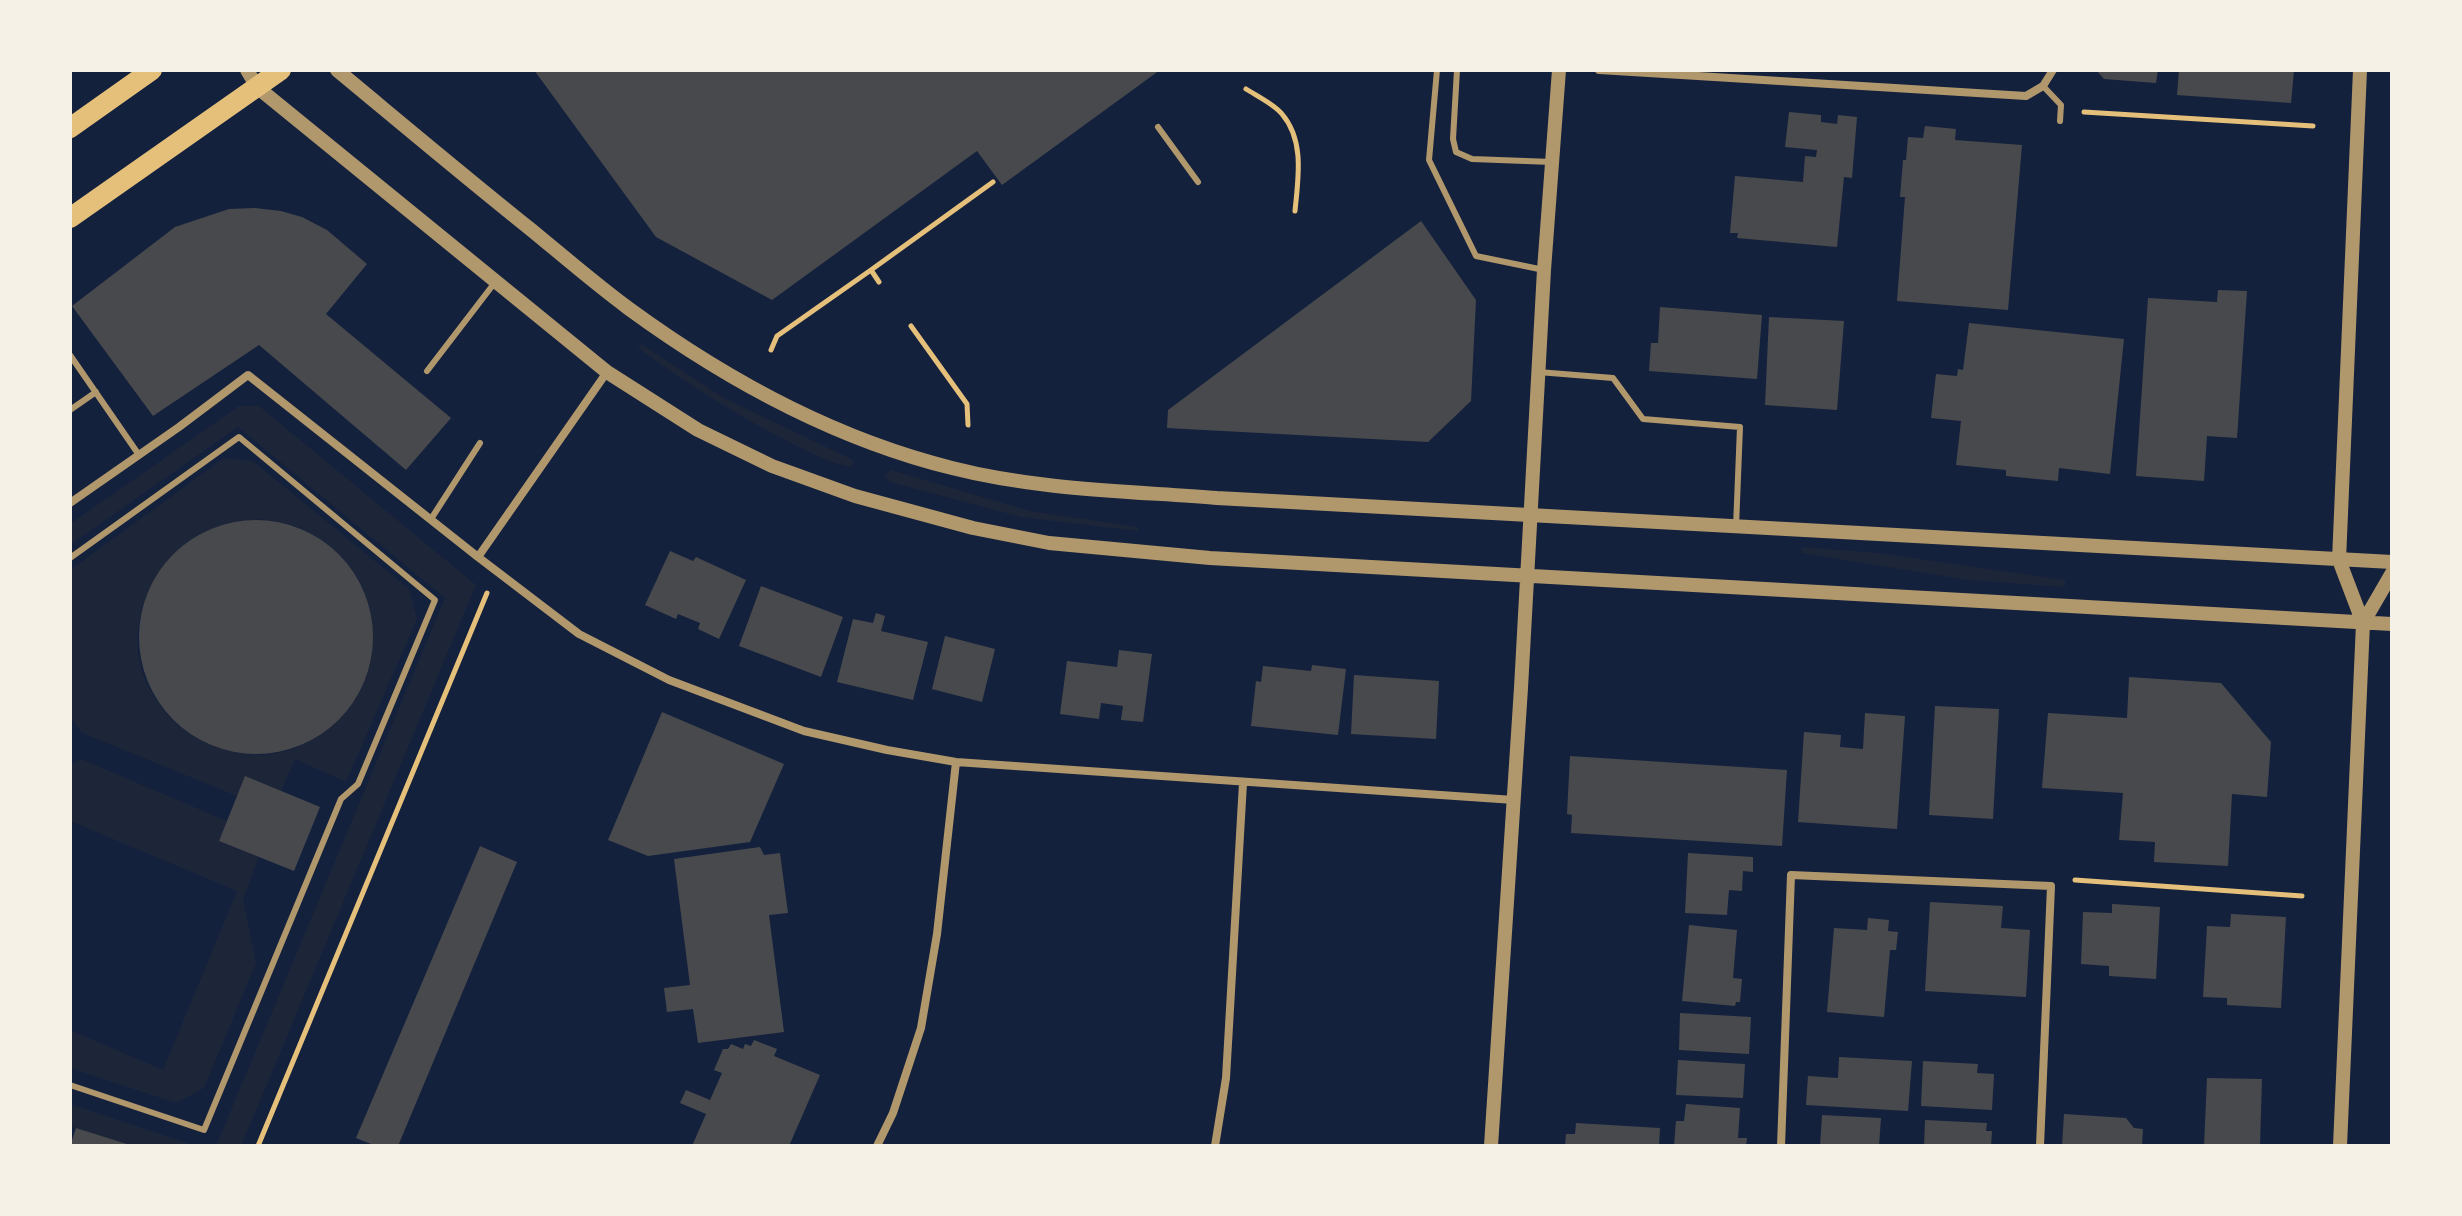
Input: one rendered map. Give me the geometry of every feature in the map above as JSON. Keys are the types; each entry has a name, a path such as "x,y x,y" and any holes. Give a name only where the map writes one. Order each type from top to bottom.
{"main road":[{"path":"70,128 152,70"},
{"path":"70,218 252,78 281,70"}],"street":[{"path":"337,70 626,307 681,345 742,382 811,417 874,443 951,468 1033,484 1217,498 2392,562"},
{"path":"1491,1146 1559,70"},
{"path":"1599,70 2026,96 2043,86 2053,70"},
{"path":"2340,1146 2363,623 2339,560 2360,70"},
{"path":"252,78 607,372 698,430 772,466 855,496 973,528 1049,543 1195,556 2392,624"},
{"path":"478,557 607,372"},
{"path":"70,503 248,375 579,634 669,680 804,731 956,762 1514,800"},
{"path":"2363,623 2392,573"},
{"path":"877,1146 893,1113 921,1028 937,934 956,762"},
{"path":"1215,1146 1226,1078 1243,783"},
{"path":"1781,1146 1791,875 2051,886 2040,1146"}],"lane":[{"path":"1437,70 1429,160 1476,256 1544,270"},
{"path":"1457,70 1453,139 1456,152 1472,159 1552,162"},
{"path":"2043,86 2061,105 2060,121"},
{"path":"1158,127 1198,182"},
{"path":"427,371 496,281"},
{"path":"70,355 139,455"},
{"path":"1538,372 1613,378 1643,419 1740,427 1736,527"},
{"path":"70,410 96,392"},
{"path":"70,558 239,437 435,600 358,784 341,799 204,1130 70,1085"},
{"path":"431,519 480,443"}],"path":[{"path":"1246,89 1282,114 1296,141 1299,161 1295,211"},
{"path":"2061,105 2070,112 2313,126"},
{"path":"771,350 777,336 993,182"},
{"path":"871,270 879,282"},
{"path":"911,326 967,404 968,425"},
{"path":"258,1146 487,593"},
{"path":"2051,886 2074,880 2302,896"}],"shaded area":[{"path":"641,344 724,398 851,459 854,461 852,467 814,454 733,411 638,348"},
{"path":"239,406 259,406 476,585 241,1146 216,1146 445,598 238,427 70,545 70,524"},
{"path":"224,458 253,461 409,589 417,619 346,782 295,759 281,791 245,777 237,796 82,733 70,717 70,570","holes":["259,519 300,528 343,559 367,598 372,642 361,684 338,720 303,745 259,755 209,744 189,733 172,718 157,701 146,681 139,658 138,634 141,611 150,590 177,552 217,527"]},
{"path":"891,470 1030,511 1138,527 1138,531 1021,517 890,482 884,477"},
{"path":"1801,547 1878,553 2065,580 2065,587 1968,580 1802,553"},
{"path":"81,759 227,821 219,841 259,857 243,900 256,963 204,1088 176,1103 70,1068 70,1030 163,1070 237,891 70,821 70,765"},
{"path":"70,1104 196,1146 132,1146 70,1126"}],"building":[{"path":"534,70 1160,70 1002,185 977,151 772,300 656,237"},
{"path":"2096,70 2158,70 2156,83 2104,79"},
{"path":"2179,70 2294,70 2291,103 2177,95"},
{"path":"1789,112 1821,115 1821,122 1837,124 1838,115 1857,117 1852,178 1844,177 1837,247 1737,238 1738,233 1730,233 1735,176 1803,182 1805,156 1816,157 1817,150 1785,147"},
{"path":"1925,126 1956,129 1955,140 2022,145 2008,310 1897,301 1905,197 1900,197 1903,160 1906,160 1908,137 1923,138"},
{"path":"255,208 302,217 327,230 367,264 326,314 451,418 406,470 259,345 153,416 72,306 175,227 229,209"},
{"path":"1421,221 1476,300 1471,401 1428,442 1167,428 1168,410"},
{"path":"2218,290 2247,291 2237,438 2207,436 2204,481 2136,476 2148,298 2217,302"},
{"path":"1660,307 1762,315 1757,379 1649,371 1651,343 1658,343"},
{"path":"1769,317 1844,321 1837,410 1765,405"},
{"path":"1969,323 2124,339 2110,474 2059,468 2058,481 2006,476 2006,470 1956,465 1961,421 1931,418 1936,374 1957,376 1958,369 1963,370"},
{"path":"256,520 301,529 339,554 364,592 373,637 364,682 339,720 301,745 256,754 211,745 173,720 148,682 139,637 148,592 173,554 211,529"},
{"path":"670,551 693,561 696,557 746,580 719,639 698,629 700,623 678,614 676,619 645,605"},
{"path":"761,586 843,617 821,677 739,646"},
{"path":"876,613 885,616 881,631 928,642 913,700 837,682 853,619 873,623"},
{"path":"945,636 995,649 982,702 932,689"},
{"path":"1119,650 1152,654 1143,722 1121,720 1123,706 1101,703 1099,719 1060,714 1067,661 1117,667"},
{"path":"1312,665 1346,669 1338,735 1251,726 1256,681 1261,682 1263,666 1311,671"},
{"path":"1354,675 1439,681 1436,739 1351,734"},
{"path":"2129,677 2221,683 2271,742 2267,797 2232,794 2228,866 2154,862 2155,842 2119,840 2123,793 2042,788 2048,713 2127,718"},
{"path":"1935,706 1999,709 1993,819 1929,815"},
{"path":"662,712 784,764 750,842 648,856 608,840"},
{"path":"1865,713 1905,716 1897,829 1798,822 1804,732 1841,735 1840,747 1863,749"},
{"path":"1570,756 1787,770 1782,846 1571,833 1572,815 1567,814"},
{"path":"245,776 320,807 294,871 219,841"},
{"path":"480,846 517,862 398,1146 376,1146 356,1138"},
{"path":"760,847 764,855 780,853 788,913 769,915 784,1032 698,1043 693,1009 667,1012 664,988 690,985 674,859"},
{"path":"1688,853 1753,857 1753,872 1743,871 1742,891 1729,890 1727,915 1685,913"},
{"path":"1930,902 2003,906 2001,928 2030,930 2026,997 1925,991"},
{"path":"2112,904 2160,907 2156,979 2109,976 2109,966 2081,964 2083,912 2112,913"},
{"path":"2231,914 2286,917 2281,1008 2227,1005 2227,998 2203,997 2207,926 2230,927"},
{"path":"1868,918 1889,920 1888,931 1898,932 1896,950 1890,950 1884,1017 1827,1012 1834,928 1867,930"},
{"path":"1689,925 1737,930 1733,978 1742,979 1740,1002 1736,1002 1735,1006 1682,1001"},
{"path":"1680,1013 1751,1017 1749,1054 1679,1050"},
{"path":"754,1040 777,1049 774,1056 820,1075 789,1146 692,1146 706,1114 680,1103 686,1090 710,1100 722,1073 714,1070 723,1049 728,1049 731,1044 743,1049 745,1044 751,1046"},
{"path":"1839,1057 1912,1061 1908,1111 1806,1105 1808,1076 1838,1078"},
{"path":"1678,1060 1745,1064 1743,1098 1676,1095"},
{"path":"1923,1061 1978,1064 1977,1073 1994,1074 1992,1110 1921,1106"},
{"path":"2207,1078 2262,1079 2260,1146 2204,1146"},
{"path":"1686,1104 1740,1108 1738,1138 1747,1138 1746,1146 1674,1146 1676,1121 1684,1121"},
{"path":"2064,1114 2126,1118 2134,1128 2143,1129 2142,1146 2062,1146"},
{"path":"1822,1115 1881,1118 1879,1146 1820,1146"},
{"path":"1925,1120 1987,1123 1986,1131 1992,1131 1991,1146 1924,1146"},
{"path":"1576,1123 1660,1128 1659,1146 1565,1146 1566,1134 1575,1134"},
{"path":"76,1128 130,1145 130,1146 70,1146"}]}
